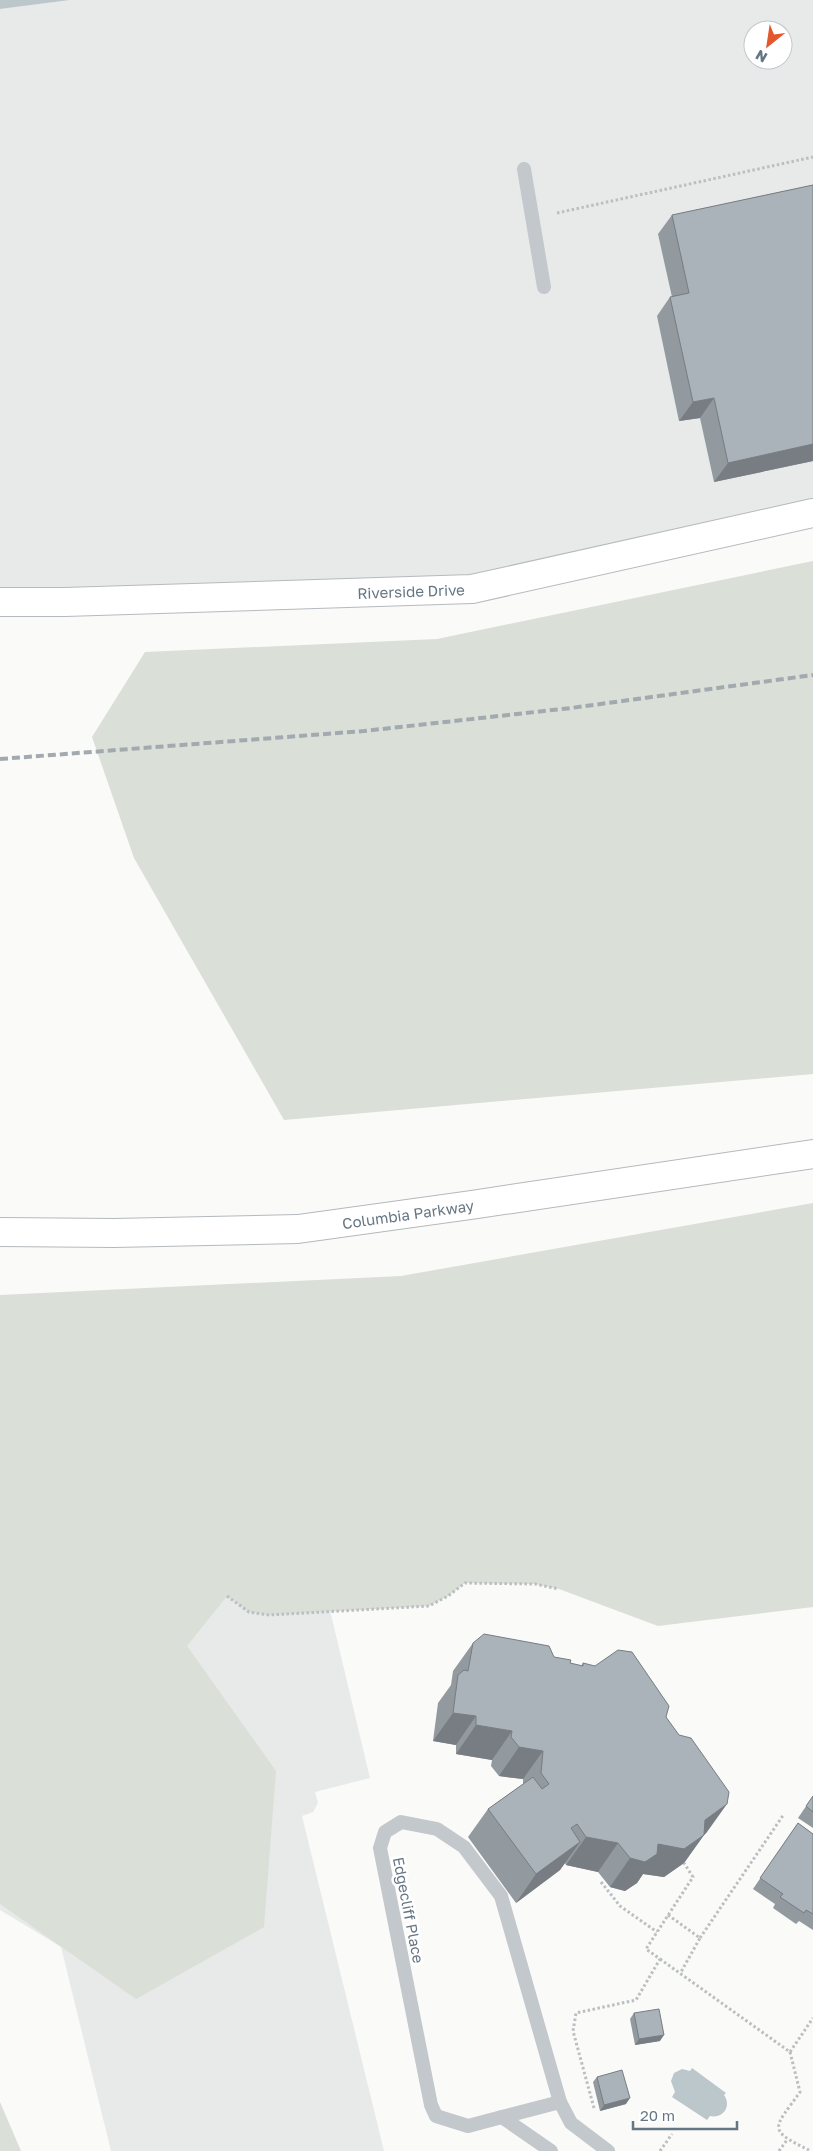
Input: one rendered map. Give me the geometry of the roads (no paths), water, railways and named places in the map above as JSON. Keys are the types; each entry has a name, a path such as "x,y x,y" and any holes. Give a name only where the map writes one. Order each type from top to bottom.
{"main road":[{"name":"Riverside Drive","path":"0,602 75,602 472,589 813,513"},
{"name":"Columbia Parkway","path":"0,1232 114,1233 298,1229 481,1204 813,1154"}],"lane":[{"path":"524,169 544,288"},
{"name":"Edgecliff Place","path":"560,2102 468,2126 436,2116 430,2104 380,1848 385,1832 401,1822 437,1829 464,1846 501,1896 560,2102 571,2123 608,2151"},
{"path":"502,2117 551,2151"}],"railway":[{"path":"0,759 364,731 571,708 813,675"}]}
